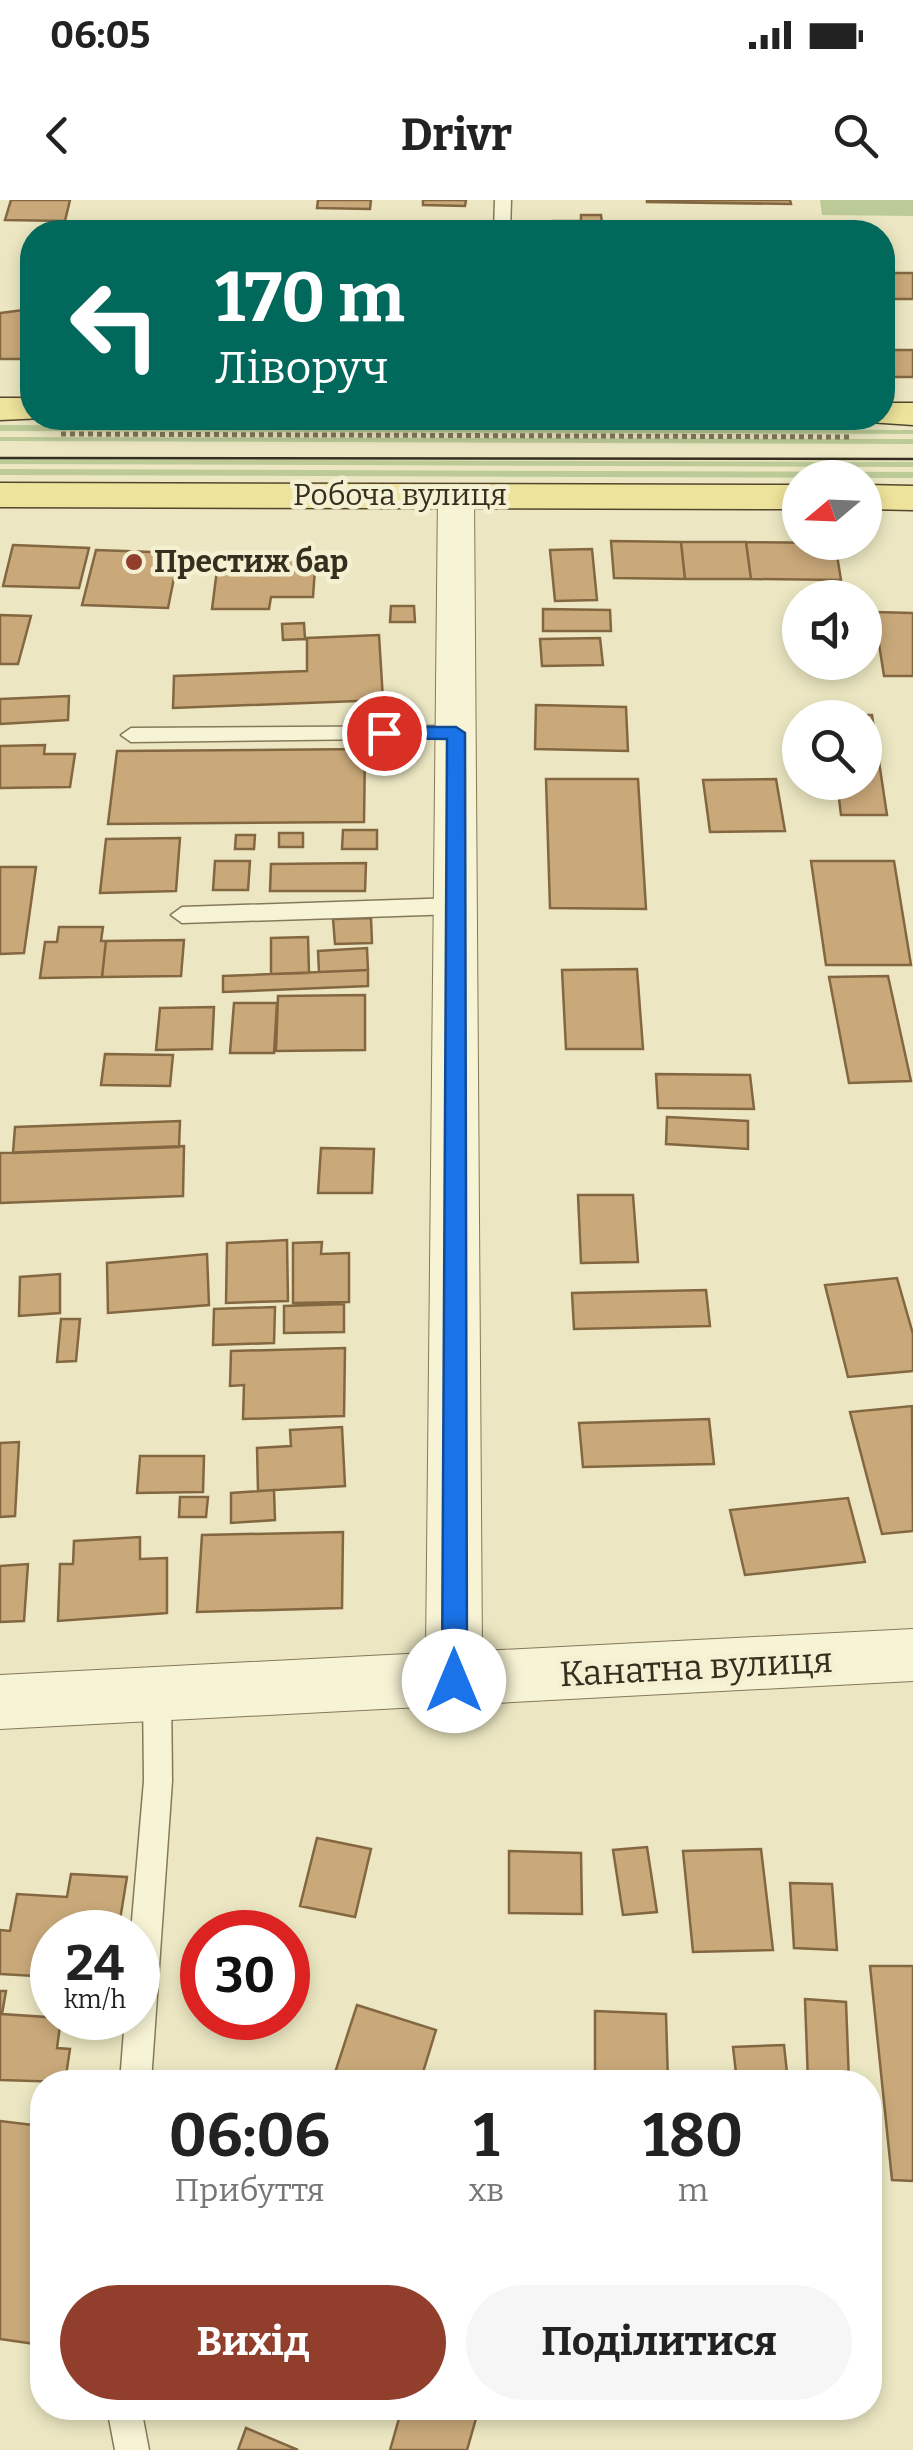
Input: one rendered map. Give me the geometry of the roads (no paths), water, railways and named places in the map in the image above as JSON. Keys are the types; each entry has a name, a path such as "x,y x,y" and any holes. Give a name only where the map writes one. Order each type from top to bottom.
{"main road":[{"name":"Робоча вулиця","path":"0,495 782,497"},
{"path":"882,498 913,498"}],"street":[{"path":"454,1681 456,495"},
{"name":"Канатна вулиця","path":"0,1702 913,1655"}],"lane":[{"path":"131,735 456,733"},
{"path":"182,915 456,906"},
{"path":"136,2070 158,1781 157,1692"},
{"path":"126,2420 132,2450"}],"tram line":[{"path":"0,458 913,459"}],"place":[{"name":"Престиж бар","path":"134,562"}]}
